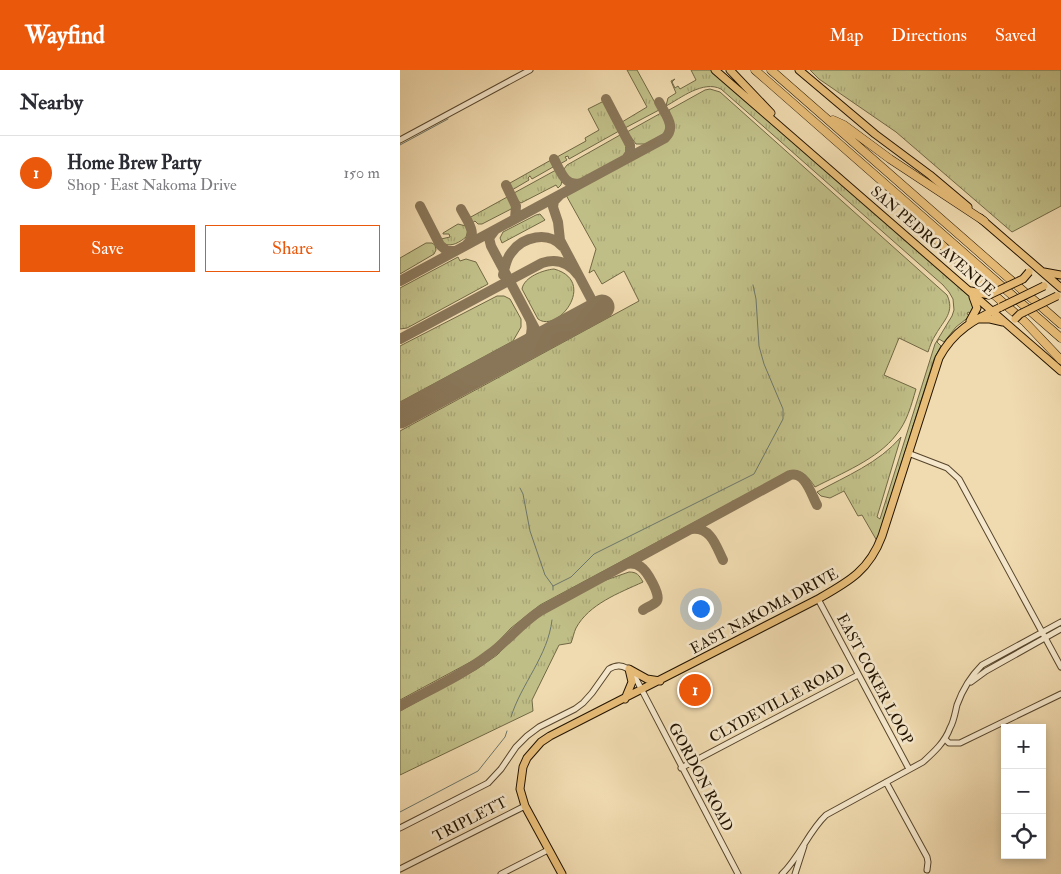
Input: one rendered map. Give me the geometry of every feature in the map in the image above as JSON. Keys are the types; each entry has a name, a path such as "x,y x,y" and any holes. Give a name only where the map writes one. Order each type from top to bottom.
{"highway":[{"path":"755,70 1061,338"},
{"path":"771,70 1061,324"},
{"path":"825,116 844,125 890,159 984,221"},
{"path":"898,195 910,213 974,277 1025,322 1061,360"}],"main road":[{"name":"SAN PEDRO AVENUE","path":"715,70 1061,371"},
{"name":"SAN PEDRO AVENUE","path":"730,70 786,127 788,132"},
{"path":"799,70 875,134 936,180 1061,288"},
{"path":"968,290 989,295 1023,279 1029,272 1028,259"},
{"path":"1040,270 1061,277"},
{"name":"EAST NAKOMA DRIVE","path":"525,806 521,794 523,767 532,751 541,742 818,600 851,580 864,568 875,553 882,536 939,358 953,337 976,319 1054,282"},
{"path":"967,325 977,308 975,300 968,290"},
{"path":"1015,331 1013,324 1020,314 1059,296"},
{"path":"976,319 994,319 1007,323"},
{"path":"629,669 647,679 661,681"},
{"path":"625,699 632,682 629,669"},
{"path":"525,806 562,874"}],"street":[{"path":"400,140 519,73 530,70"},
{"name":"EAST NAKOMA DRIVE","path":"1054,282 1061,277"},
{"path":"908,453 947,468 958,478 1061,667"},
{"name":"EAST COKER LOOP","path":"818,600 909,769"},
{"path":"1043,635 1061,622"},
{"path":"782,874 794,860 817,824 826,815 909,769 932,754 950,730 960,698 974,673 982,666 1043,635 1061,629"},
{"path":"400,828 488,783 527,736 539,727 583,703 592,694 609,669 617,666 629,669"},
{"name":"GORDON ROAD","path":"629,669 642,690 738,874"},
{"name":"CLYDEVILLE ROAD","path":"682,768 858,675"},
{"path":"945,739 950,743 960,743 1061,694"},
{"path":"886,782 927,857 927,870"},
{"name":"TRIPLETT","path":"400,869 525,806"},
{"path":"795,874 806,840"},
{"path":"501,874 548,850"}],"green space":[{"path":"627,70 637,70 659,110 625,128 622,122 647,107"},
{"path":"691,70 714,70 900,233 972,299 974,309 972,314 968,312 967,314 970,316 956,327 944,342 939,339 937,342 941,346 934,359 877,541 862,515 858,516 844,491 830,498 821,496 817,492 872,462 901,437 877,517 880,519 935,344 954,310 953,299 943,285 721,89 714,87 700,88 666,106 668,98 676,93 671,81 675,79 672,82 675,88 678,86 680,89 696,80"},
{"path":"810,70 1061,70 1061,206 1012,232 896,132 819,79"},
{"path":"710,89 720,92 947,295 950,306 949,311 933,338 928,352 899,338 884,375 916,389 903,425 888,444 869,459 836,477 815,487 808,477 802,473 790,471 540,605 511,628 490,650 400,700 400,431 639,301 624,271 602,284 594,270 589,273 596,249 566,195 666,141 674,129 669,110"},
{"path":"604,101 619,131 569,159 568,156 565,157 567,160 560,164 557,157 586,141 585,138 599,130 588,109"},
{"path":"661,113 667,126 664,134 645,144 636,144 627,132"},
{"path":"622,135 627,146 624,156 580,180 572,180 568,177 564,169 567,165"},
{"path":"551,160 553,167 532,179 530,176 529,180 512,190 510,183"},
{"path":"556,170 562,180 558,188 556,185 521,203 518,201 514,193"},
{"path":"509,196 513,208 482,224 478,224 475,221 472,223 469,218"},
{"path":"540,214 545,220 502,243 500,238 503,232"},
{"path":"458,224 466,226 468,230 466,237 453,244 444,244 441,239 450,237 449,234 443,233"},
{"path":"426,243 435,245 436,250 434,254 400,274 400,258"},
{"path":"458,257 460,261 466,259 476,262 488,284 407,328 400,329 400,288"},
{"path":"554,269 567,275 573,284 574,294 570,304 563,313 555,319 546,322 538,319 522,289 523,285 530,278"},
{"path":"497,296 504,296 510,299 521,319 521,327 513,341 400,402 400,346"},
{"path":"629,572 638,574 643,582 605,600 589,612 576,628 571,643 559,645 532,700 533,711 400,775 400,711 477,669 497,655 527,624 542,614 603,581"}],"waterway":[{"path":"400,145 448,119"},
{"path":"553,586 571,577 594,554 754,474 783,419 783,409 764,364 759,346 756,299 753,285"},
{"path":"520,488 523,494 530,531 545,575 553,586 553,590"},
{"path":"511,717 515,705 540,658 550,633 552,620"},
{"path":"400,812 478,771 505,737 507,731"}],"taxiway":[{"path":"606,99 630,145 630,153 626,159"},
{"path":"400,281 665,138 670,125 659,102"},
{"path":"554,159 567,181 575,184 581,183"},
{"path":"506,185 516,206 515,219"},
{"path":"559,196 554,201 553,207 558,222 560,240 597,310"},
{"path":"420,206 440,245 447,251 455,251"},
{"path":"461,209 472,232 470,241 466,245"},
{"path":"495,230 489,238 491,246 541,340"},
{"path":"503,275 509,255 516,247 529,239 550,238 562,246"},
{"path":"400,339 542,263 558,261 571,267 578,275"},
{"path":"516,353 529,340 532,327 531,322"},
{"path":"400,706 477,663 494,651 540,611 790,475 800,476 804,480 817,505"},
{"path":"692,529 698,529 708,534 723,560"},
{"path":"626,564 634,564 644,569 657,594 657,601 643,610"}],"runway":[{"path":"400,416 602,307"}],"place":[{"name":"Home Brew Party","path":"695,690"}]}
